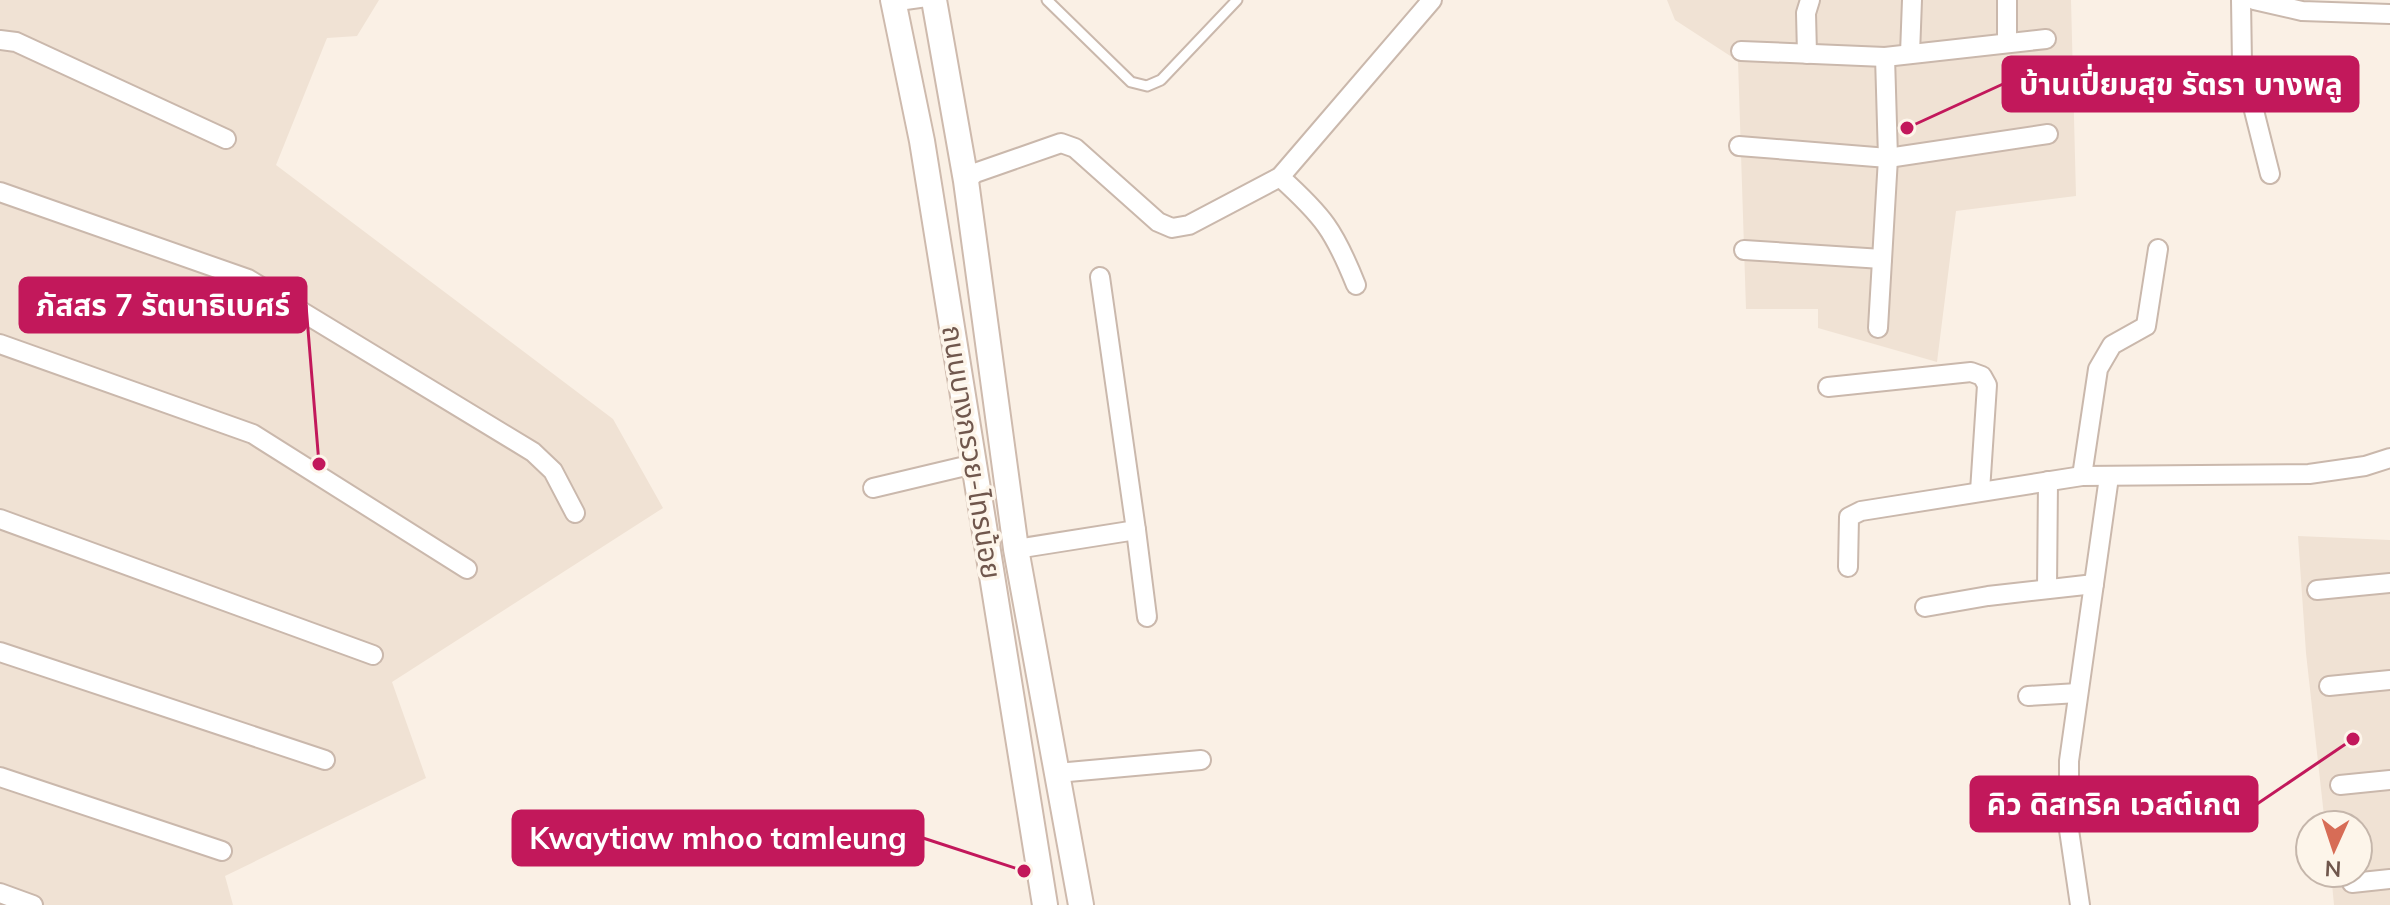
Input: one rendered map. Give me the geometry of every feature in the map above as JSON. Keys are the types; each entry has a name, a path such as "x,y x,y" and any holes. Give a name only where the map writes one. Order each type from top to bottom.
{"main road":[{"name":"ถนนบางกรวย-ไทรน้อย","path":"934,0 966,181 1016,549 1081,905"},
{"name":"ถนนบางกรวย-ไทรน้อย","path":"894,3 922,141 1045,905"}],"street":[{"path":"966,181 975,173 1061,143 1075,148 1158,222 1172,228 1201,220 1280,177 1432,0"},
{"path":"1910,54 1912,0"},
{"path":"2007,0 2007,43"},
{"path":"2241,0 2242,63 2270,174"},
{"path":"2254,0 2302,11 2390,14"},
{"path":"1805,4 1807,54"},
{"path":"1741,51 1885,57 2046,39"},
{"path":"0,40 16,42 226,139"},
{"path":"1878,328 1888,158 1885,57"},
{"path":"1739,146 1888,158 2048,134"},
{"path":"1280,177 1322,215 1341,245 1356,285"},
{"path":"0,192 248,279 533,452 553,471 575,513"},
{"path":"2082,476 2098,369 2112,345 2146,326 2158,249"},
{"path":"1744,250 1882,259"},
{"path":"1100,277 1147,617"},
{"path":"0,344 253,434 467,569"},
{"path":"1828,387 1971,372 1982,376 1987,385 1980,491"},
{"path":"1848,567 1849,517 1861,511 2082,476 2234,472 2309,474 2365,466 2390,458"},
{"path":"873,488 974,464"},
{"path":"2080,905 2067,795 2078,693 2109,477"},
{"path":"2047,589 2048,481"},
{"path":"0,519 373,655"},
{"path":"1016,549 1136,530"},
{"path":"2317,590 2390,583"},
{"path":"1925,607 2094,584"},
{"path":"0,652 325,760"},
{"path":"2329,686 2390,680"},
{"path":"2028,696 2078,693"},
{"path":"1057,773 1201,760"},
{"path":"0,777 222,851"},
{"path":"2340,785 2390,780"},
{"path":"0,893 33,905"}],"lane":[{"path":"894,3 934,0"},
{"path":"1047,0 1131,82 1147,86 1161,80 1237,0"}],"shaded area":[{"path":"0,0 379,0 357,36 327,38 276,165 613,419 663,508 392,682 426,778 225,876 233,905 0,905"},
{"path":"1667,0 2071,0 2076,196 1956,211 1937,362 1818,328 1818,309 1746,309 1738,61 1675,20"},
{"path":"2298,536 2390,540 2390,905 2334,905 2332,889 2374,889 2374,809 2323,809 2306,653"}],"place":[{"name":"บ้านเปี่ยมสุข รัตรา บางพลู","path":"1907,128"},
{"name":"ภัสสร 7 รัตนาธิเบศร์","path":"319,464"},
{"name":"คิว ดิสทริค เวสต์เกต","path":"2353,739"},
{"name":"Kwaytiaw mhoo tamleung","path":"1024,871"}]}
